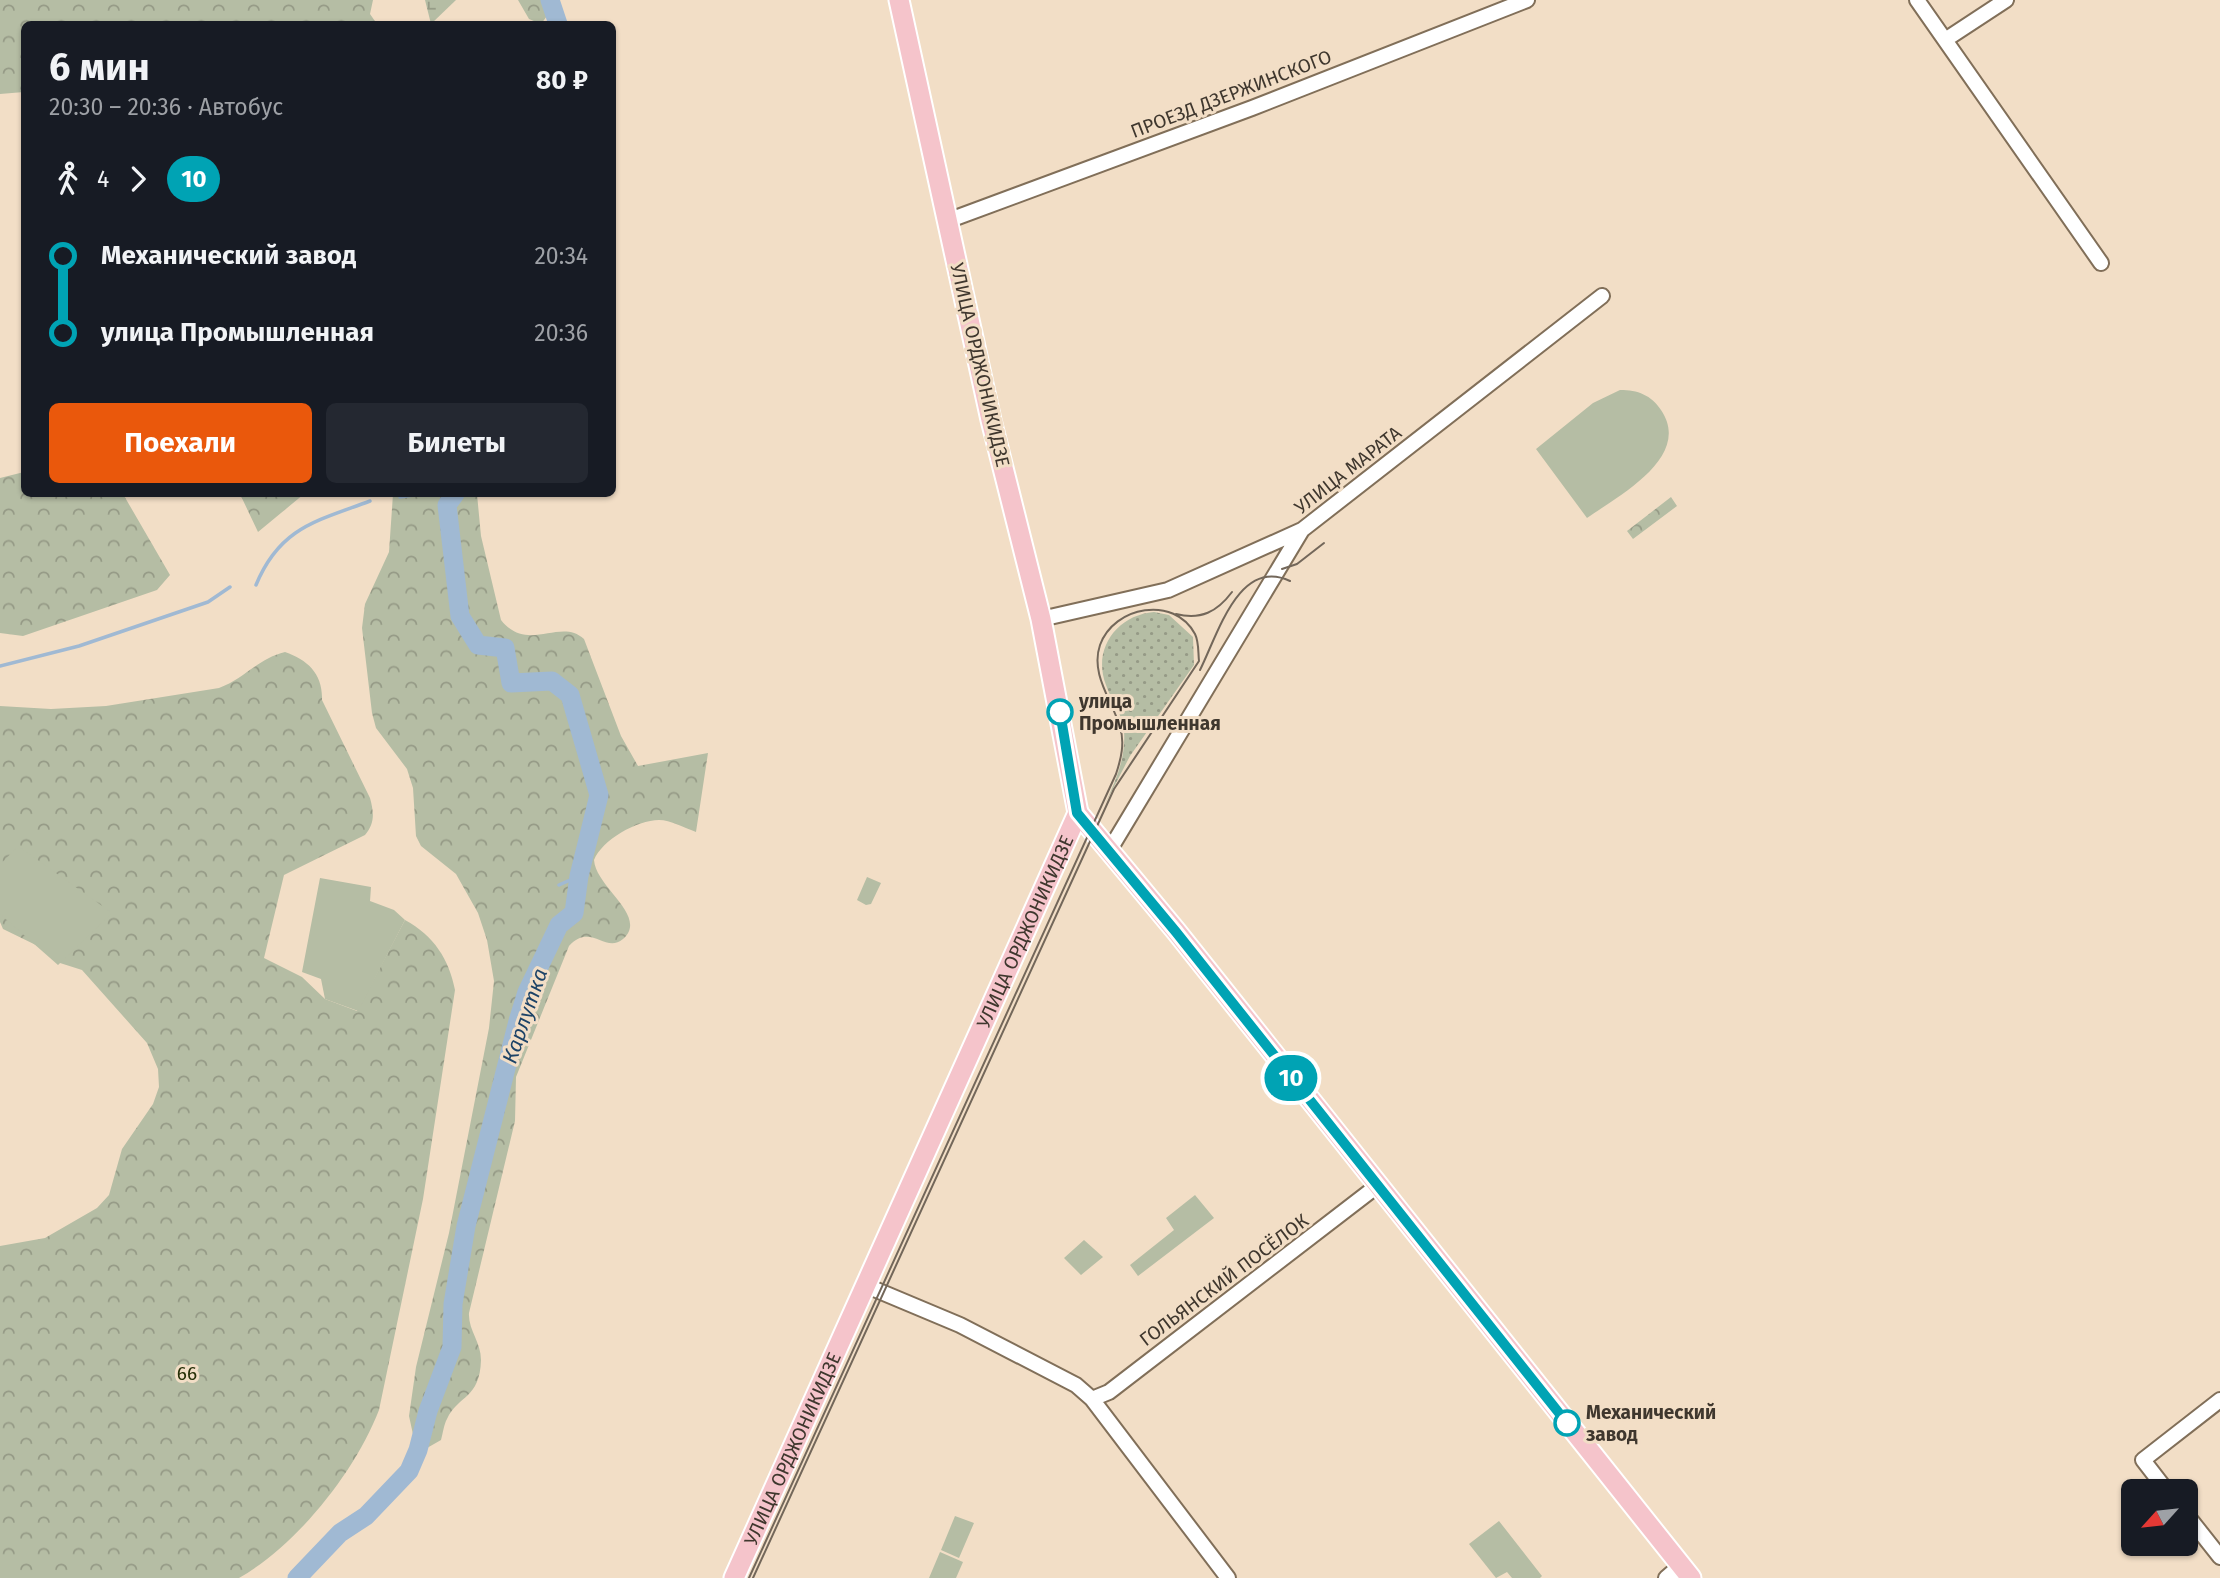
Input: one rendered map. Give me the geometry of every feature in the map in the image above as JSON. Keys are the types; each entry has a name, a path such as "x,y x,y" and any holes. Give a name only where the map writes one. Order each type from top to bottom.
{"main road":[{"name":"УЛИЦА ОРДЖОНИКИДЗЕ","path":"734,1578 1077,813 1041,619 990,420 899,0"},
{"path":"1077,813 1377,1186 1679,1574"}],"street":[{"name":"ПРОЕЗД ДЗЕРЖИНСКОГО","path":"947,221 1252,108 1527,0"},
{"path":"1917,0 2101,263"},
{"path":"1945,40 2006,0"},
{"name":"УЛИЦА МАРАТА","path":"1041,619 1168,590 1303,530 1602,296"},
{"path":"1108,851 1303,530"},
{"name":"ГОЛЬЯНСКИЙ ПОСЁЛОК","path":"1092,1399 1109,1392 1377,1186"},
{"path":"867,1286 960,1325 1076,1385 1092,1399 1228,1578"},
{"path":"2158,1479 2143,1460 2220,1399"},
{"path":"2198,1529 2220,1557"}],"green space":[{"path":"0,0 373,0 370,14 375,21 21,21 21,92 0,94"},
{"path":"425,0 456,0 434,21 430,21"},
{"path":"518,0 544,0 547,16 543,21 529,19"},
{"path":"1620,390 1644,394 1657,405 1668,427 1667,444 1660,459 1648,473 1587,518 1536,449 1593,403"},
{"path":"21,473 21,497 125,497 170,575 157,590 23,636 0,633 0,478"},
{"path":"241,497 300,497 258,532"},
{"path":"393,497 477,497 481,536 501,620 511,630 522,634 565,632 575,633 584,639 621,736 638,766 708,753 696,832 663,820 641,823 621,832 604,845 594,860 603,881 626,911 630,921 629,930 623,939 616,943 584,937 569,946 516,1077 515,1121 469,1313 470,1325 479,1347 480,1373 473,1389 447,1419 441,1440 427,1448 414,1439 409,1416 416,1367 449,1233 489,1028 494,981 487,940 478,913 456,874 421,846 416,836 413,788 407,769 376,728 372,713 362,628 365,604 389,552"},
{"path":"1671,497 1677,506 1633,539 1627,531"},
{"path":"1154,612 1169,615 1193,637 1194,665 1130,756 1105,804 1119,769 1124,731 1103,672 1105,647 1119,627 1129,620"},
{"name":"66","path":"285,652 301,659 317,675 322,700 370,798 373,818 365,835 284,875 264,958 302,977 325,999 357,1011 405,920 424,933 439,949 449,968 455,990 423,1199 379,1410 355,1458 322,1505 282,1547 239,1578 0,1578 0,1246 45,1238 97,1208 109,1195 122,1149 153,1104 159,1087 158,1069 147,1043 82,970 60,963 42,948 3,929 0,922 0,706 51,709 106,706 219,688 267,659"},
{"path":"18,846 112,913 58,965 0,914 0,865"},
{"path":"867,877 881,883 871,904 866,905 857,900"},
{"path":"320,878 371,887 370,901 394,910 405,920 358,1011 325,999 321,979 302,972"},
{"path":"1195,1195 1214,1218 1138,1276 1130,1265 1174,1230 1166,1218"},
{"path":"1084,1240 1103,1257 1081,1275 1064,1258"},
{"path":"955,1516 974,1523 959,1558 941,1550"},
{"path":"1499,1521 1542,1576 1540,1578 1512,1578 1507,1572 1496,1578 1469,1544"},
{"path":"940,1552 963,1562 956,1578 929,1578"}],"waterway":[{"name":"Карлутка","path":"550,0 557,21"},
{"name":"Карлутка","path":"297,1578 340,1533 366,1516 409,1471 418,1450 428,1411 452,1347 453,1304 466,1226 518,1021 527,992 559,925 574,913 579,876 599,795 570,695 552,681 511,683 505,648 478,645 460,616 447,505 453,497"},
{"path":"256,585 276,550 289,538 317,521 370,501"},
{"path":"0,666 79,646 208,602 230,587"},
{"path":"559,885 579,876"}],"tram line":[{"path":"1282,569 1297,564 1324,543"},
{"path":"1200,670 1223,620 1244,589 1257,580 1272,576 1290,581"},
{"path":"1176,614 1193,616 1208,613 1232,592"},
{"path":"749,1578 1116,774 1122,739 1100,677 1100,645 1107,632 1118,621 1131,614 1145,610 1173,614 1185,622 1195,634 1199,661 1114,789 753,1578"}],"bus line":[{"name":"10","path":"1060,712 1077,813 1176,932 1567,1423"}],"place":[{"name":"улица Промышленная","path":"1060,712"},
{"name":"Механический завод","path":"1567,1423"}]}
